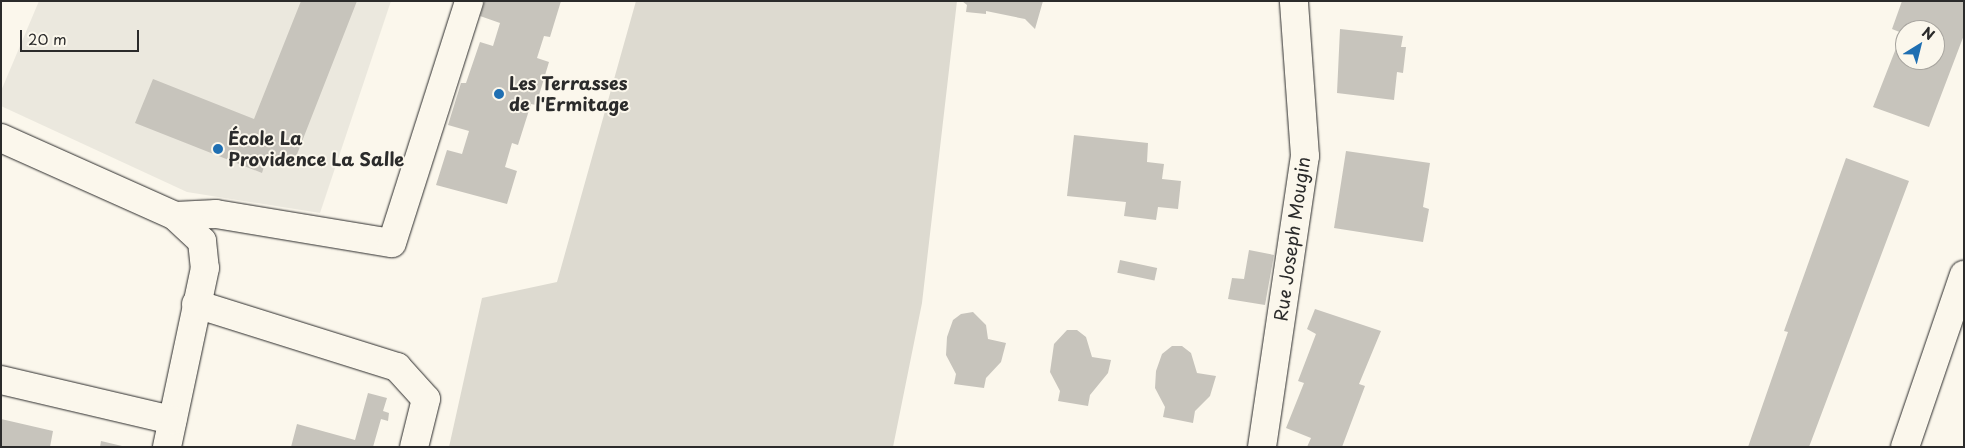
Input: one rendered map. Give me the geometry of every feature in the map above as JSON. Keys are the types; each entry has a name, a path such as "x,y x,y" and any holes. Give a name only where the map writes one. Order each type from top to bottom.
{"street":[{"path":"175,216 216,214 392,244 468,1"},
{"name":"Rue Joseph Mougin","path":"1262,447 1305,156 1294,1"},
{"path":"1,138 175,216 202,241 205,268 166,447"},
{"path":"1905,447 1964,275"},
{"path":"196,304 397,367 426,399 414,447"},
{"path":"1,380 172,420"}],"shaded area":[{"name":"École La Providence La Salle","path":"39,1 391,1 320,213 187,192 1,106 1,91"},
{"path":"636,1 957,1 922,303 893,447 449,447 482,298 557,282"}],"building":[{"path":"301,1 357,1 292,167 267,157 262,173 135,123 153,79 254,119"},
{"name":"Les Terrasses de l'Ermitage","path":"485,1 561,1 550,37 544,36 537,58 549,62 536,105 531,104 518,145 512,143 505,167 517,171 507,204 436,185 447,150 462,154 469,131 448,125 461,83 466,83 480,42 493,46 500,23 480,16"},
{"path":"962,1 1043,1 1035,29 1025,19 986,11 986,14 966,12 967,5"},
{"path":"1902,1 1964,1 1964,35 1929,127 1873,107 1895,51 1895,70 1945,70 1945,20 1895,20"},
{"path":"1340,29 1403,36 1401,47 1406,47 1403,73 1397,72 1394,100 1337,93"},
{"path":"1074,135 1148,143 1147,162 1164,164 1162,179 1181,181 1178,209 1158,207 1156,220 1124,216 1126,202 1067,196"},
{"path":"1346,151 1430,163 1423,207 1429,209 1423,242 1334,228"},
{"path":"1846,158 1909,181 1809,447 1748,447 1788,332 1784,331"},
{"path":"1249,250 1274,255 1265,305 1228,299 1232,278 1244,279"},
{"path":"1120,260 1157,268 1154,281 1117,273"},
{"path":"1315,309 1381,331 1359,384 1365,386 1342,447 1307,447 1311,438 1286,428 1304,383 1298,381 1316,334 1307,329"},
{"path":"973,312 986,325 988,339 1006,343 1001,362 986,378 984,388 954,384 956,374 946,355 947,337 953,320 961,314"},
{"path":"1067,330 1077,330 1086,337 1092,357 1111,360 1108,373 1090,395 1088,406 1058,401 1060,391 1050,372 1054,344"},
{"path":"1172,346 1182,346 1191,353 1197,373 1216,376 1210,396 1195,411 1193,423 1163,417 1165,407 1155,388 1156,371 1162,354"},
{"path":"368,393 387,398 383,411 389,413 388,421 381,419 373,447 291,447 297,424 355,440"},
{"path":"1,419 53,431 50,447 1,447"},
{"path":"101,441 122,446 122,447 100,447"}],"place":[{"name":"Les Terrasses de l'Ermitage","path":"499,94"},
{"name":"École La Providence La Salle","path":"218,149"}]}
